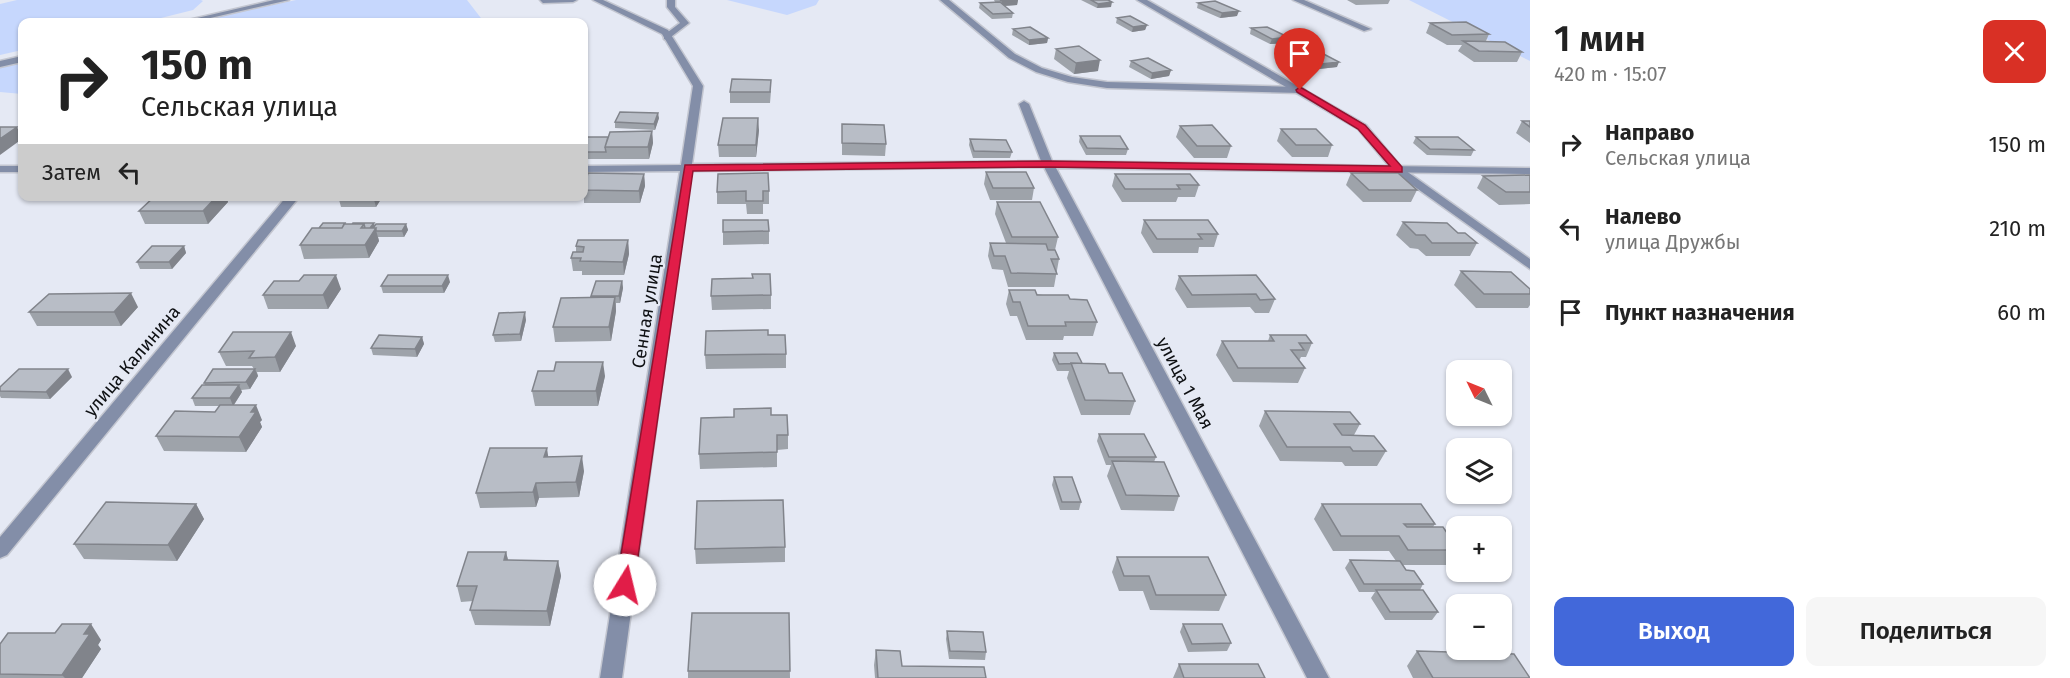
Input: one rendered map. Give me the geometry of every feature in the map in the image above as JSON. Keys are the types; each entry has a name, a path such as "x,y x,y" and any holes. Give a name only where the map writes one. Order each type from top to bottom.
{"street":[{"path":"202,18 285,0"},
{"path":"543,2 573,0"},
{"name":"Сенная улица","path":"597,0 665,33 698,86 688,168 611,678"},
{"path":"667,37 685,23 671,7 670,0"},
{"path":"944,0 1012,56 1039,70 1071,80 1107,85 1300,90"},
{"path":"1141,0 1362,127 1398,170 1530,265"},
{"path":"1297,0 1367,29"},
{"path":"0,64 18,60"},
{"name":"улица 1 Мая","path":"1024,104 1048,164 1318,678"},
{"path":"588,169 1048,164 1530,171"},
{"path":"0,169 18,169"},
{"name":"улица Калинина","path":"0,550 290,201"}],"shaded area":[{"path":"17,0 203,1 193,10 161,18 18,18 18,51 0,55 0,4"},
{"path":"296,0 467,0 481,18 212,18"},
{"path":"727,0 819,0 816,5 787,15"},
{"path":"1409,0 1530,0 1530,61"},
{"path":"18,62 18,94 0,92 0,66"}],"building":[{"path":"1091,0 1108,0 1112,2 1098,4"},
{"path":"1215,1 1239,11 1222,13 1198,3"},
{"path":"1000,2 1013,13 993,14 980,3"},
{"path":"1130,16 1147,25 1133,27 1117,18"},
{"path":"1466,22 1489,34 1452,35 1430,23"},
{"path":"1030,27 1048,38 1029,40 1013,29"},
{"path":"1267,27 1288,37 1272,39 1251,28"},
{"path":"1463,41 1505,42 1522,52 1479,51"},
{"path":"1079,46 1100,60 1076,63 1056,49"},
{"path":"1314,49 1339,62 1321,64 1297,51"},
{"path":"1148,58 1171,70 1152,73 1131,61"},
{"path":"732,79 771,80 770,92 730,92"},
{"path":"620,112 658,113 654,124 615,122"},
{"path":"723,118 758,118 756,145 718,145"},
{"path":"1522,121 1530,121 1530,127"},
{"path":"842,124 884,125 886,144 842,143"},
{"path":"1212,125 1231,146 1197,146 1180,126"},
{"path":"0,127 17,127 0,139"},
{"path":"1281,129 1316,129 1332,145 1296,145"},
{"path":"652,131 648,147 605,147 610,132"},
{"path":"1080,136 1120,136 1128,149 1087,148"},
{"path":"588,137 608,137 606,152 588,152"},
{"path":"1416,137 1458,137 1474,150 1430,149"},
{"path":"970,139 1006,140 1012,152 974,151"},
{"path":"986,172 1026,172 1034,188 993,188"},
{"path":"588,173 644,174 639,191 588,190"},
{"path":"768,173 769,191 763,191 763,201 746,201 746,191 717,192 718,174"},
{"path":"1351,173 1398,173 1417,190 1369,190"},
{"path":"1115,174 1190,174 1199,185 1177,185 1180,189 1125,189"},
{"path":"1530,175 1530,192 1506,192 1483,176"},
{"path":"150,201 212,201 203,211 139,211"},
{"path":"997,202 1040,202 1058,237 1012,237"},
{"path":"723,220 768,220 769,231 723,232"},
{"path":"1144,220 1208,220 1218,234 1198,234 1202,239 1157,239"},
{"path":"1403,222 1447,223 1458,233 1465,233 1477,243 1432,243 1425,235 1416,235"},
{"path":"323,223 345,223 342,228 319,228"},
{"path":"353,223 374,223 370,228 365,228 364,224"},
{"path":"344,224 364,224 361,228 376,228 365,245 300,245 312,228 342,228"},
{"path":"376,224 406,224 402,231 376,231 376,228 373,228"},
{"path":"578,240 628,240 623,262 580,261 581,258 571,258 573,252 583,252 584,247 576,246"},
{"path":"990,243 1046,244 1048,250 1055,250 1059,259 1051,259 1057,274 1011,273 1005,256 994,256"},
{"path":"152,246 184,246 169,262 137,262"},
{"path":"1461,271 1511,272 1530,289 1530,294 1484,294"},
{"path":"752,274 770,274 771,295 711,296 712,279 753,278"},
{"path":"304,275 336,275 323,295 263,295 274,281 299,281"},
{"path":"388,275 448,275 442,286 381,286"},
{"path":"1256,275 1275,299 1260,300 1256,294 1192,295 1179,276"},
{"path":"596,281 622,281 619,296 591,296"},
{"path":"1009,290 1035,290 1037,295 1068,295 1070,299 1087,300 1097,322 1065,322 1066,326 1028,326 1020,302 1013,302"},
{"path":"131,293 114,312 29,312 49,294"},
{"path":"615,297 609,327 553,327 561,298"},
{"path":"525,312 520,334 493,335 499,313"},
{"path":"768,330 768,335 785,335 786,354 705,355 706,331"},
{"path":"233,332 291,332 275,357 249,358 254,351 219,352"},
{"path":"379,335 422,337 415,349 371,348"},
{"path":"1270,335 1306,335 1312,343 1299,343 1304,350 1291,350 1305,368 1238,368 1222,341 1274,341"},
{"path":"1054,353 1077,353 1082,363 1059,364"},
{"path":"556,362 603,362 596,391 532,391 538,371 554,371"},
{"path":"1071,363 1105,364 1109,373 1122,373 1135,401 1085,400"},
{"path":"19,369 68,369 46,392 0,391 0,387"},
{"path":"213,369 255,369 246,382 204,383"},
{"path":"202,385 239,385 230,398 192,398"},
{"path":"220,405 256,405 251,412 256,412 239,437 156,436 175,411 215,412"},
{"path":"771,408 771,415 787,415 788,435 777,435 777,452 699,454 701,418 734,417 734,409"},
{"path":"1265,411 1350,412 1360,424 1334,424 1342,435 1374,436 1386,451 1353,451 1350,447 1287,447"},
{"path":"1099,434 1144,434 1156,457 1109,457"},
{"path":"490,448 547,448 544,457 582,456 576,482 536,483 533,492 476,493"},
{"path":"1112,461 1164,462 1179,496 1126,495"},
{"path":"1054,477 1072,477 1081,502 1062,502"},
{"path":"783,500 785,547 695,549 697,501"},
{"path":"106,502 196,504 168,545 74,544"},
{"path":"1322,504 1421,504 1435,524 1404,524 1407,527 1443,527 1446,531 1446,550 1408,550 1399,536 1341,536"},
{"path":"468,552 506,552 504,560 558,561 547,611 470,610 477,586 457,586"},
{"path":"1117,557 1208,557 1226,595 1156,595 1149,576 1124,576"},
{"path":"1350,560 1400,561 1406,570 1414,571 1423,584 1364,584"},
{"path":"1376,590 1423,590 1438,612 1390,612"},
{"path":"692,613 789,613 790,671 688,671"},
{"path":"62,624 91,624 84,634 90,634 62,675 0,674 0,644 8,633 55,633"},
{"path":"1183,624 1222,624 1231,643 1192,644"},
{"path":"947,631 983,632 986,652 950,651"},
{"path":"876,650 900,651 902,666 984,667 986,678 878,678"},
{"path":"1417,651 1446,652 1446,660 1512,660 1512,654 1514,654 1530,678 1433,678"},
{"path":"1179,664 1258,664 1265,678 1184,678"}],"route":[{"path":"625,585 688,168 1048,164 1398,170 1362,127 1300,90"}]}
